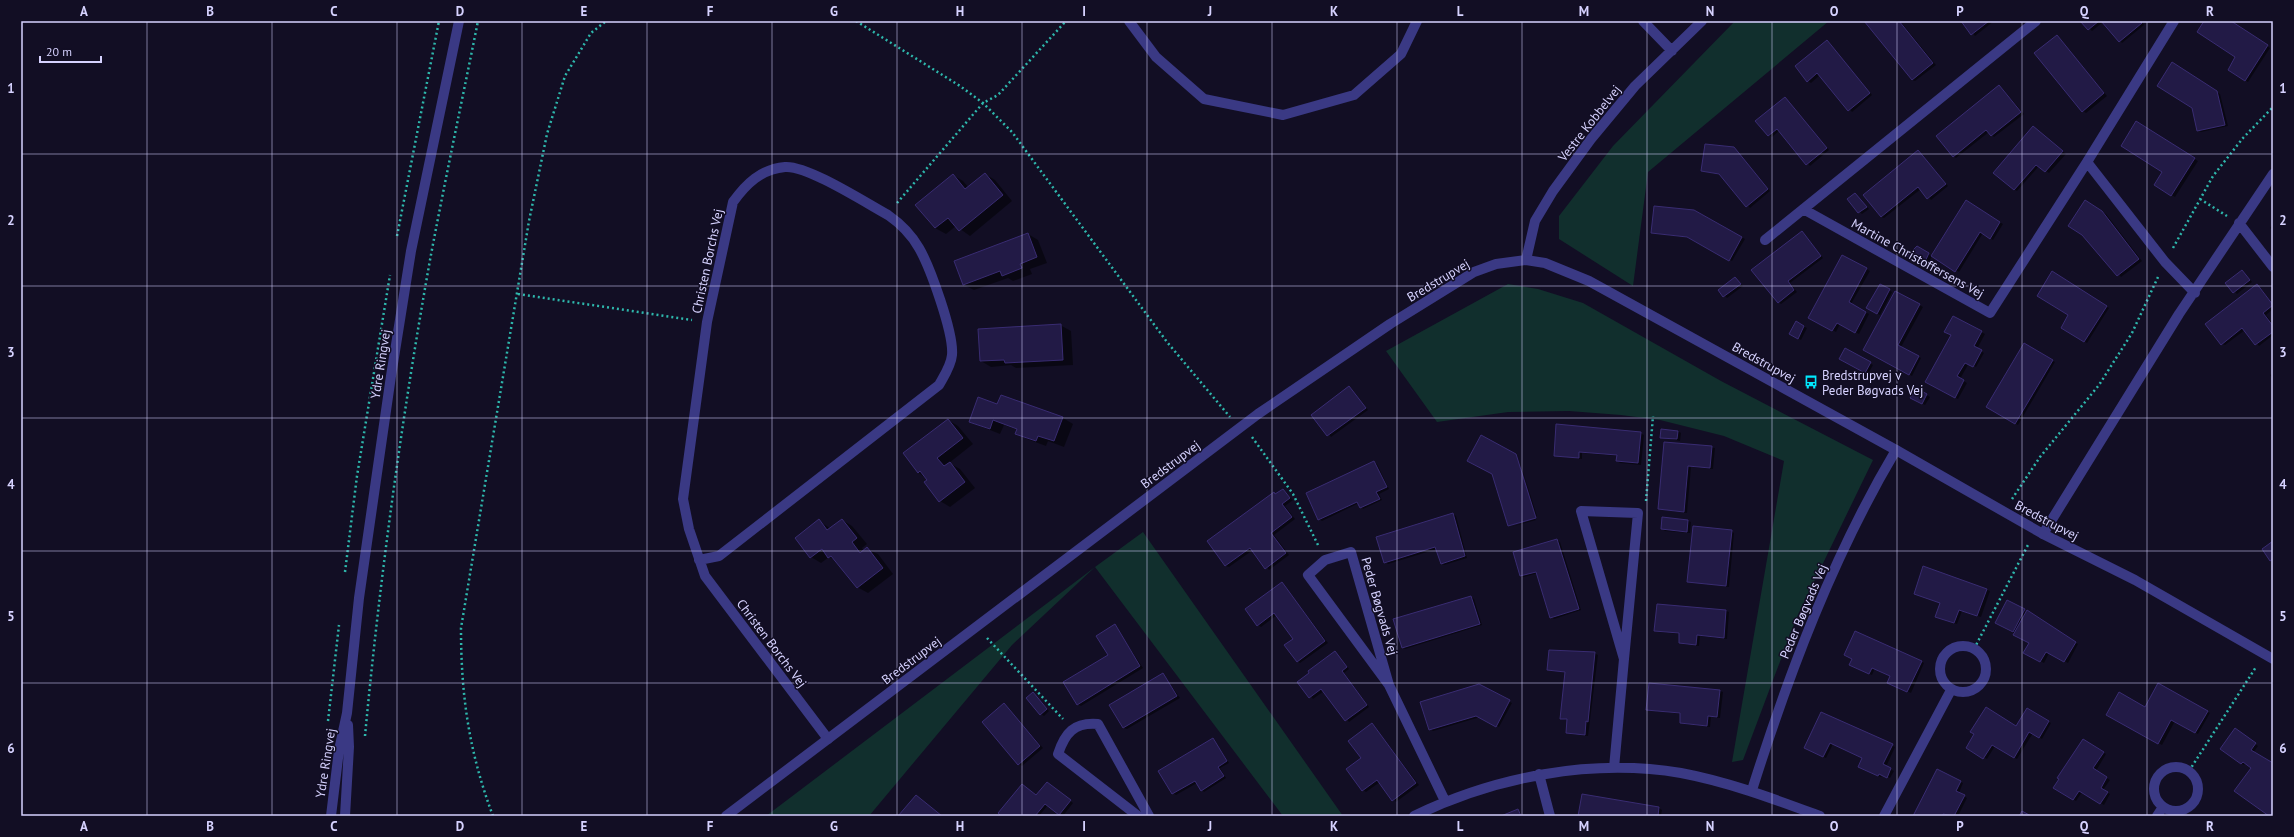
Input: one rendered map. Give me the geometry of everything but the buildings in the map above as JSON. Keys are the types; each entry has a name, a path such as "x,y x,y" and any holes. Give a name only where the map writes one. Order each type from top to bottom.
{"street":[{"name":"Ydre Ringvej","path":"331,816 338,750 347,713 359,598 393,360 423,189 459,21"},
{"path":"1129,21 1156,57 1204,99 1283,115 1354,95 1401,54 1417,21"},
{"path":"1643,21 1672,51"},
{"name":"Vestre Kobbelvej","path":"1526,260 1535,221 1553,191 1591,139 1635,86 1702,21"},
{"path":"1765,240 2036,21"},
{"name":"Martine Christoffersens Vej","path":"1803,209 1990,313 2087,162 2174,21"},
{"path":"2087,162 2165,262 2195,293"},
{"name":"Christen Borchs Vej","path":"699,560 719,556 939,385 948,369 952,354 950,333 925,261 909,234 899,222 888,214 805,171 785,167 755,177 744,187 733,202 707,322 683,499 689,528 699,560 705,576 828,739"},
{"path":"2042,534 2239,223 2273,174"},
{"path":"2239,223 2273,267"},
{"name":"Bredstrupvej","path":"726,816 1270,406 1390,324 1474,272 1496,264 1526,260 1545,263 1589,281 1896,450 2042,534 2135,580 2273,659"},
{"name":"Peder Bøgvads Vej","path":"1752,790 1780,702 1814,616 1853,532 1896,450"},
{"path":"1614,768 1638,513 1581,511 1624,659"},
{"name":"Peder Bøgvads Vej","path":"1389,685 1308,575 1326,560 1351,552 1389,685 1445,801"},
{"path":"1965,646 1974,649 1981,655 1985,662 1986,672 1983,680 1977,687 1969,692 1951,690 1944,684 1940,676 1942,658 1948,651 1956,647 1965,646"},
{"path":"1884,816 1951,690"},
{"name":"Ydre Ringvej","path":"345,816 349,747 347,713"},
{"path":"1138,816 1058,754 1063,740 1073,730 1084,723 1098,724 1149,816"},
{"path":"2172,767 2189,771 2195,777 2198,785 2198,794 2194,802 2180,811 2171,811 2163,807 2157,801 2154,792 2154,784 2158,776 2164,770 2172,767"},
{"path":"1414,816 1445,801 1487,786 1539,774 1614,768 1681,773 1752,790 1820,816"},
{"path":"1539,774 1550,816"},
{"path":"2157,816 2163,807"}],"path":[{"path":"365,742 379,604 410,378 432,252 478,21"},
{"path":"493,816 480,780 466,718 461,665 461,628 529,221 547,134 565,76 591,33 606,21"},
{"path":"856,21 960,86 983,103 1012,132 1168,342 1232,420"},
{"path":"888,214 983,103 998,95 1066,21"},
{"path":"2012,500 2040,457 2099,385 2132,333 2165,262 2213,176 2243,138 2273,107"},
{"path":"2200,199 2239,223"},
{"path":"518,294 707,322"},
{"path":"1638,513 1645,506 1653,416"},
{"path":"1245,440 1257,431"},
{"path":"1251,435 1293,494 1326,560"},
{"path":"2005,496 2018,504"},
{"path":"1974,649 2031,539"},
{"path":"980,641 992,632"},
{"path":"986,636 1073,730"},
{"path":"2189,771 2258,663"}],"green space":[{"path":"1735,21 1829,21 1648,172 1633,286 1559,239 1559,216 1613,146"},
{"path":"1508,284 1538,289 1583,303 1721,381 1873,460 1796,619 1743,760 1732,762 1784,461 1724,436 1660,420 1621,415 1569,411 1508,412 1437,422 1386,351"},
{"path":"1143,532 1343,816 1283,816 1095,567"},
{"path":"1095,567 1012,645 869,816 766,816"}],"place":[{"name":"Bredstrupvej v Peder Bøgvads Vej","path":"1811,382"}]}
